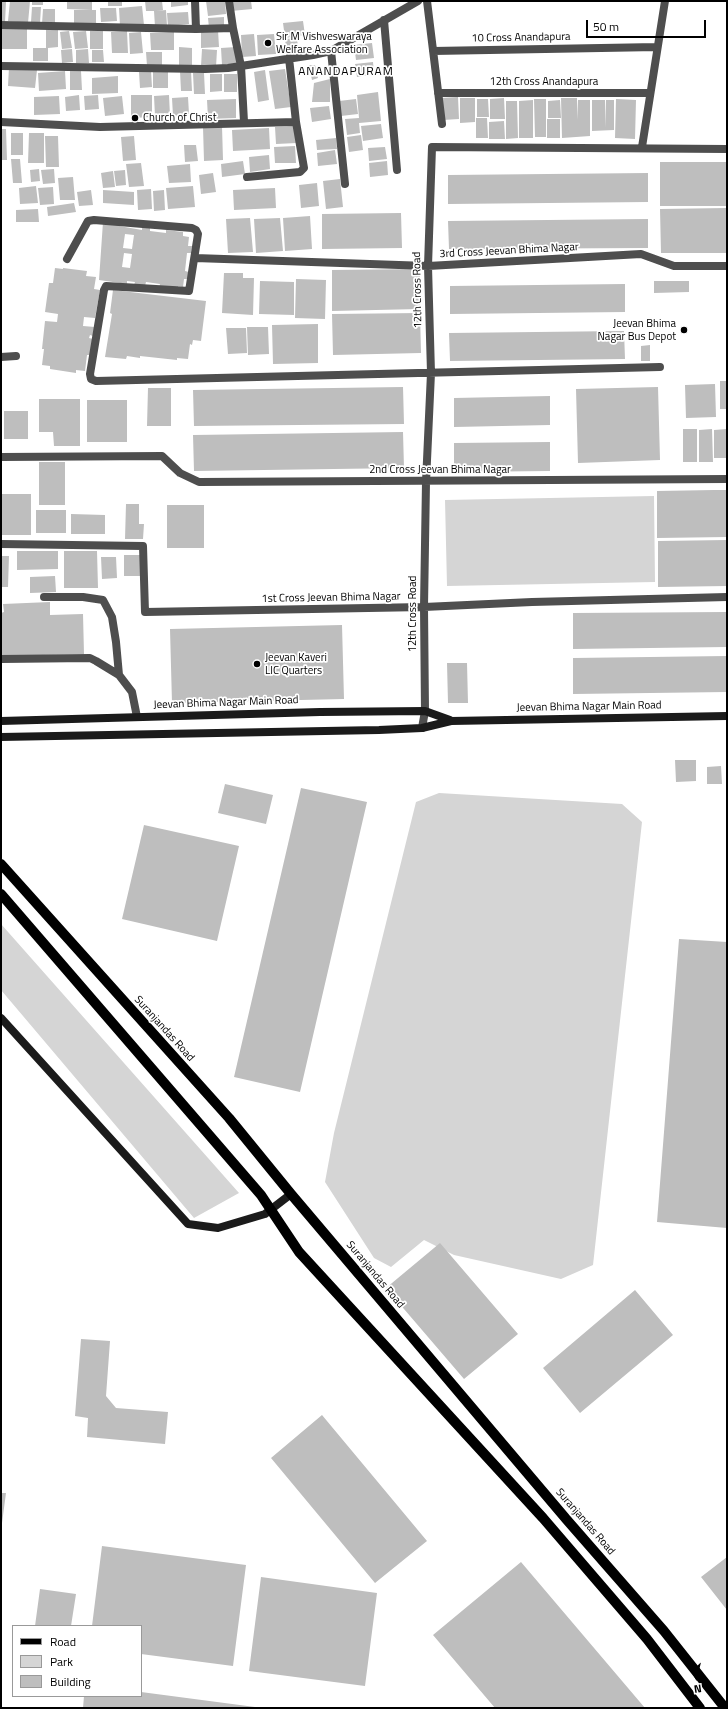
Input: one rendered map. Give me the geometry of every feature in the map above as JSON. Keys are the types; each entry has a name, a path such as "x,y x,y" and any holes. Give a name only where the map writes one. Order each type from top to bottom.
{"main road":[{"name":"Jeevan Bhima Nagar Main Road","path":"1,721 320,712 425,711 451,720"},
{"name":"Jeevan Bhima Nagar Main Road","path":"1,737 422,728 451,720 727,716"},
{"name":"Suranjandas Road","path":"1,864 229,1118 291,1194 567,1520 664,1632 725,1708"},
{"path":"1,894 262,1195 299,1252 543,1518 647,1639 700,1708"},
{"path":"1,1018 188,1224 218,1228 265,1214 291,1194"}],"street":[{"path":"195,1 196,29"},
{"path":"229,1 241,66 244,122"},
{"path":"1,66 204,69 241,66 331,51 418,1"},
{"path":"427,1 442,124"},
{"path":"642,148 665,1"},
{"path":"384,20 397,170"},
{"path":"1,25 196,29 233,28"},
{"name":"10 Cross Anandapura","path":"433,51 657,47"},
{"path":"331,51 345,184"},
{"path":"247,177 300,172 304,168 296,122 289,58"},
{"name":"12th Cross Anandapura","path":"438,93 650,93"},
{"path":"1,122 100,127 244,122 296,122"},
{"name":"12th Cross Road","path":"422,728 425,711 424,607 426,482 431,373 428,266 432,147 727,149"},
{"path":"67,259 88,221 94,220 192,228 198,234 189,291 106,286 104,290 90,374 91,379 96,381 660,367"},
{"name":"3rd Cross Jeevan Bhima Nagar","path":"195,258 428,266 642,254 674,266 727,266"},
{"path":"1,357 16,356"},
{"name":"2nd Cross Jeevan Bhima Nagar","path":"1,456 162,456 180,473 199,482 426,482 727,479"},
{"name":"1st Cross Jeevan Bhima Nagar","path":"1,544 143,546 145,612 424,607 532,602 727,597"},
{"path":"44,597 83,596 103,600 112,617 116,642 118,676"},
{"path":"1,659 90,658 118,676 132,692 137,717"}],"green space":[{"path":"654,496 655,582 447,586 445,500"},
{"path":"439,793 622,804 642,822 593,1265 561,1279 454,1255 424,1240 391,1267 374,1258 325,1182 334,1133 416,802"},
{"path":"1,924 239,1193 194,1218 1,990"}],"building":[{"path":"10,1 30,1 28,23 8,21"},
{"path":"32,1 43,1 43,5 32,5"},
{"path":"67,1 92,1 92,10 67,9"},
{"path":"108,1 122,1 122,6 108,6"},
{"path":"145,1 162,1 163,10 156,11 166,10 167,26 155,27 154,11 146,11"},
{"path":"171,1 188,1 188,5 171,7"},
{"path":"206,1 225,1 226,14 208,16"},
{"path":"230,1 251,1 252,9 231,11"},
{"path":"1,2 6,2 5,22 1,21"},
{"path":"142,6 144,25 120,26 119,8"},
{"path":"32,7 41,7 40,23 31,22"},
{"path":"100,8 116,8 117,21 101,22"},
{"path":"43,9 55,9 55,24 42,24"},
{"path":"74,10 96,10 96,24 74,23"},
{"path":"188,12 189,24 168,26 167,13"},
{"path":"224,17 224,27 209,28 208,18"},
{"path":"303,21 305,35 285,38 283,23"},
{"path":"1,29 27,29 27,49 1,49"},
{"path":"46,29 58,29 58,47 48,48 48,61 33,61 33,48 46,48"},
{"path":"103,30 103,49 90,49 90,31"},
{"path":"218,30 219,47 201,48 201,31"},
{"path":"69,31 72,48 62,49 60,32"},
{"path":"86,31 88,48 75,49 73,32"},
{"path":"127,31 128,53 112,53 111,32"},
{"path":"141,32 143,53 130,54 129,33"},
{"path":"174,32 174,50 151,50 150,33"},
{"path":"254,34 256,56 242,57 241,35"},
{"path":"274,34 276,54 258,55 257,35"},
{"path":"297,38 299,56 287,57 285,39"},
{"path":"372,43 374,58 356,60 354,45"},
{"path":"179,47 192,48 192,65 179,65"},
{"path":"236,47 237,64 222,65 221,48"},
{"path":"72,49 73,62 62,63 61,50"},
{"path":"88,49 89,63 76,63 76,50"},
{"path":"202,49 217,50 216,67 201,66"},
{"path":"92,50 103,50 104,62 92,62"},
{"path":"146,52 162,52 162,66 147,66"},
{"path":"373,62 374,74 357,77 355,64"},
{"path":"309,65 315,65 318,78 312,80"},
{"path":"9,67 37,70 35,88 8,86"},
{"path":"285,69 291,107 275,109 269,71"},
{"path":"265,70 269,100 258,102 254,72"},
{"path":"65,71 66,89 39,91 38,73"},
{"path":"70,71 81,71 82,90 70,90"},
{"path":"151,71 152,87 140,88 139,72"},
{"path":"153,71 168,71 168,88 153,88"},
{"path":"180,71 191,71 192,91 181,91"},
{"path":"193,73 204,73 205,94 194,94"},
{"path":"210,74 222,74 222,91 210,92"},
{"path":"224,74 237,74 237,92 224,92"},
{"path":"118,76 118,93 92,94 92,78"},
{"path":"330,79 330,102 312,102 314,83"},
{"path":"378,92 381,121 359,123 360,133 347,135 345,119 359,118 357,95"},
{"path":"79,95 80,110 66,111 65,97"},
{"path":"98,95 99,109 85,110 84,96"},
{"path":"131,95 152,95 152,117 131,118"},
{"path":"169,95 170,116 155,116 154,96"},
{"path":"59,96 60,114 34,115 34,97"},
{"path":"122,96 124,114 105,116 103,98"},
{"path":"188,97 189,114 173,116 172,98"},
{"path":"458,97 459,119 443,120 441,98"},
{"path":"460,98 475,98 475,122 460,123"},
{"path":"504,98 505,119 490,119 490,99"},
{"path":"561,98 577,98 577,120 578,100 590,100 590,136 562,138"},
{"path":"236,99 236,118 208,119 207,100"},
{"path":"356,99 358,114 341,116 339,101"},
{"path":"477,99 488,99 489,117 477,117"},
{"path":"534,99 546,99 546,137 535,137"},
{"path":"616,99 636,100 635,139 615,138"},
{"path":"533,100 533,138 519,138 519,101"},
{"path":"560,100 561,118 548,118 548,101"},
{"path":"592,100 605,100 606,128 606,100 614,100 614,130 592,131"},
{"path":"506,101 517,101 518,138 506,139"},
{"path":"329,106 331,119 312,122 310,108"},
{"path":"476,118 487,118 488,138 476,138"},
{"path":"547,119 560,119 560,138 547,138"},
{"path":"504,121 505,139 489,139 489,122"},
{"path":"381,124 383,138 363,141 361,126"},
{"path":"222,126 223,160 204,161 203,127"},
{"path":"296,126 297,143 276,144 275,127"},
{"path":"269,128 270,149 233,151 232,130"},
{"path":"1,129 6,129 7,160 1,160"},
{"path":"11,133 23,133 23,155 11,155"},
{"path":"29,133 44,133 44,163 28,163"},
{"path":"361,135 363,150 349,152 347,137"},
{"path":"45,136 58,136 59,167 46,167"},
{"path":"134,136 136,160 123,161 121,137"},
{"path":"336,138 337,149 317,150 316,140"},
{"path":"184,145 196,145 198,161 185,162"},
{"path":"295,146 296,163 275,163 274,147"},
{"path":"385,147 387,159 369,161 368,148"},
{"path":"335,150 337,164 318,166 317,153"},
{"path":"269,155 270,169 250,172 249,157"},
{"path":"11,159 20,159 22,183 13,183"},
{"path":"243,161 245,174 222,177 221,164"},
{"path":"387,161 388,175 370,177 369,163"},
{"path":"660,162 727,162 727,206 660,206"},
{"path":"141,163 144,186 129,187 126,164"},
{"path":"190,164 191,182 169,183 167,166"},
{"path":"39,169 40,181 31,182 30,170"},
{"path":"54,169 55,183 43,184 41,170"},
{"path":"125,170 126,185 116,186 114,171"},
{"path":"113,171 115,187 103,188 101,173"},
{"path":"213,173 216,192 201,194 199,175"},
{"path":"648,173 648,202 448,204 448,175"},
{"path":"73,177 75,200 60,200 58,178"},
{"path":"340,179 343,207 326,209 323,181"},
{"path":"317,183 319,206 301,208 299,185"},
{"path":"36,186 38,203 20,204 19,188"},
{"path":"193,186 195,207 168,209 166,188"},
{"path":"53,187 54,204 40,205 38,188"},
{"path":"275,188 276,208 234,210 233,190"},
{"path":"151,189 152,209 138,210 137,190"},
{"path":"91,190 93,205 79,206 77,192"},
{"path":"103,190 134,192 134,205 103,203"},
{"path":"164,190 165,210 154,211 153,191"},
{"path":"74,203 76,212 48,216 47,207"},
{"path":"727,208 727,253 661,253 660,209"},
{"path":"38,209 39,222 16,222 16,210"},
{"path":"401,213 402,248 322,249 322,214"},
{"path":"310,216 312,249 285,251 283,218"},
{"path":"250,218 253,252 228,253 226,219"},
{"path":"280,218 283,251 256,253 254,219"},
{"path":"648,219 648,248 449,249 448,221"},
{"path":"103,222 119,224 119,226 142,230 142,227 150,228 150,231 166,233 166,230 183,232 183,236 189,237 188,246 192,246 191,253 187,253 185,271 189,272 188,279 184,279 183,287 178,286 178,290 159,288 160,284 146,282 145,286 134,285 135,282 127,281 127,284 99,280","holes":["125,234 134,235 132,249 123,248","124,253 132,254 130,268 122,267"]},
{"path":"55,268 87,271 86,276 96,277 94,289 100,290 95,318 84,317 83,326 95,327 93,336 90,335 89,338 93,339 91,355 87,355 85,371 76,370 76,373 50,369 50,366 42,365 45,321 57,322 58,314 45,312 49,283 53,283"},
{"path":"420,269 420,309 332,311 332,270"},
{"path":"224,273 243,273 243,278 254,278 253,315 222,313"},
{"path":"296,279 326,280 325,319 295,318"},
{"path":"260,281 294,282 294,315 259,314"},
{"path":"654,281 689,281 689,292 654,293"},
{"path":"625,284 625,312 450,314 450,286"},
{"path":"113,290 206,301 201,341 193,340 192,345 190,344 188,359 177,358 177,360 140,356 140,358 127,356 126,359 105,357 112,314 110,313"},
{"path":"420,313 421,353 333,355 332,314"},
{"path":"318,324 318,363 273,364 272,325"},
{"path":"247,327 268,327 269,354 248,355"},
{"path":"226,328 246,328 247,353 228,354"},
{"path":"624,331 625,359 450,361 449,333"},
{"path":"650,345 650,361 641,361 641,346"},
{"path":"720,381 727,381 727,409 720,409"},
{"path":"715,384 716,417 686,418 685,385"},
{"path":"403,387 404,424 194,426 193,390"},
{"path":"658,387 660,460 578,463 576,389"},
{"path":"148,388 171,388 171,426 147,426"},
{"path":"550,396 550,425 454,427 454,398"},
{"path":"39,399 80,399 80,446 54,446 53,432 39,432"},
{"path":"87,400 127,400 127,442 87,442"},
{"path":"4,411 28,411 28,439 4,439"},
{"path":"683,429 697,429 697,462 683,462"},
{"path":"712,429 713,462 699,462 699,430"},
{"path":"727,429 727,458 714,458 714,430"},
{"path":"403,432 404,468 194,471 193,435"},
{"path":"550,442 550,471 454,472 454,443"},
{"path":"39,462 65,462 65,505 39,505"},
{"path":"727,490 727,537 657,538 657,491"},
{"path":"1,494 31,494 31,535 1,535"},
{"path":"126,504 139,504 139,524 144,524 143,539 125,539"},
{"path":"167,505 204,505 204,548 167,548"},
{"path":"36,510 66,510 66,533 36,533"},
{"path":"71,514 105,515 105,534 71,534"},
{"path":"727,540 727,586 658,587 658,541"},
{"path":"17,551 58,551 58,569 17,570"},
{"path":"64,551 97,551 98,588 64,588"},
{"path":"124,555 141,555 141,576 124,576"},
{"path":"1,556 9,556 8,587 1,587"},
{"path":"101,557 116,557 117,578 102,579"},
{"path":"55,576 56,592 30,593 30,577"},
{"path":"50,602 50,615 83,614 84,654 1,656 1,613 4,612 3,604"},
{"path":"727,612 727,647 573,649 573,613"},
{"name":"Jeevan Kaveri LIC Quarters","path":"342,625 344,699 172,703 170,629"},
{"path":"727,656 727,692 573,694 573,658"},
{"path":"447,663 467,663 468,703 448,703"},
{"path":"675,760 696,760 696,781 676,782"},
{"path":"721,766 722,784 707,784 707,767"},
{"path":"225,784 273,795 266,824 218,813"},
{"path":"301,788 367,802 300,1092 234,1077"},
{"path":"144,825 239,846 217,941 122,919"},
{"path":"679,939 727,942 727,1228 657,1222"},
{"path":"440,1243 518,1334 464,1379 386,1288"},
{"path":"635,1290 673,1335 580,1413 543,1368"},
{"path":"81,1339 110,1341 106,1396 116,1408 168,1412 165,1444 87,1437 88,1418 75,1416"},
{"path":"322,1415 427,1541 375,1583 271,1458"},
{"path":"1,1493 6,1493 2,1523 1,1523"},
{"path":"102,1546 246,1565 233,1666 142,1654 142,1625 92,1625"},
{"path":"727,1557 727,1610 701,1577"},
{"path":"521,1562 645,1708 495,1708 433,1635"},
{"path":"261,1577 377,1593 365,1686 249,1671"},
{"path":"40,1589 76,1594 71,1625 35,1625"},
{"path":"142,1692 255,1707 255,1708 83,1708 84,1697 142,1697"}],"place":[{"name":"Sir M Vishveswaraya Welfare Association","path":"268,43"},
{"name":"Church of Christ","path":"135,118"},
{"name":"Jeevan Bhima Nagar Bus Depot","path":"684,330"},
{"name":"Jeevan Kaveri LIC Quarters","path":"257,664"}],"district":[{"name":"ANANDAPURAM","path":"346,72"}]}
